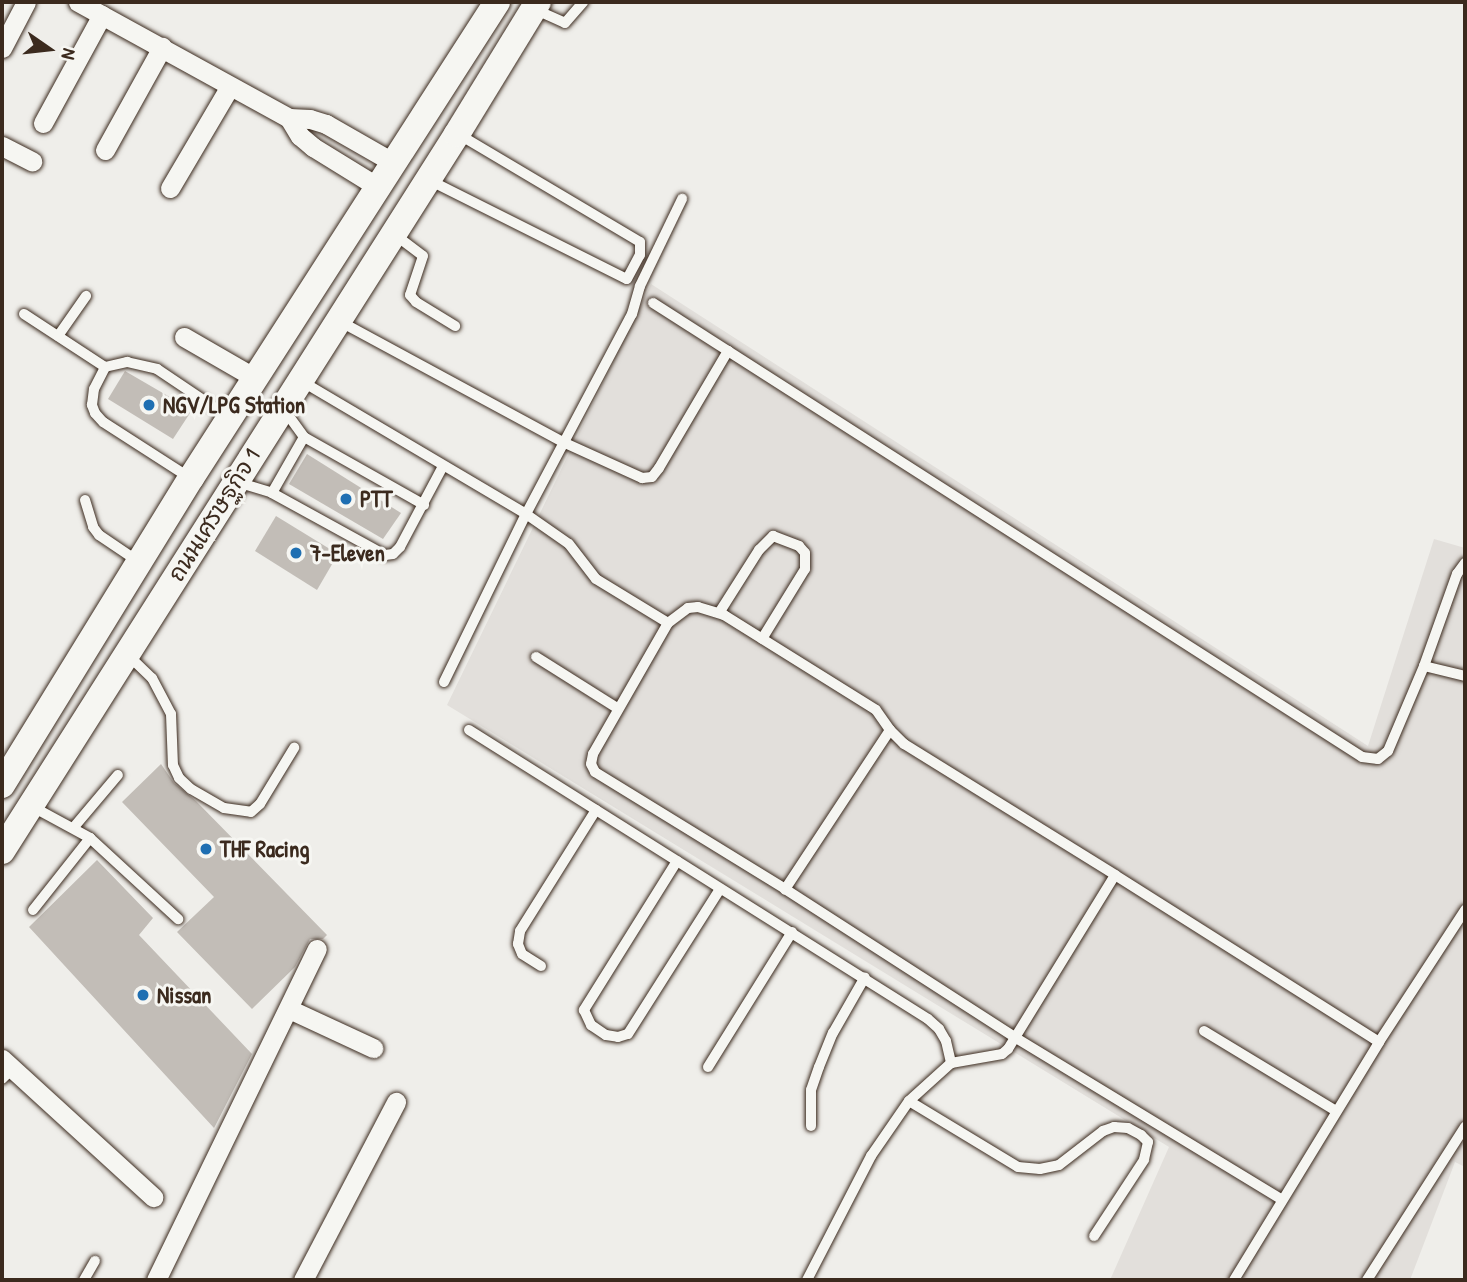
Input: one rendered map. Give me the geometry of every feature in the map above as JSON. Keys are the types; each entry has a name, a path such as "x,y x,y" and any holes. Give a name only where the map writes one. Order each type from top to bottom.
{"main road":[{"name":"ถนนเศรษฐกิจ 1","path":"2,785 191,478 497,2"},
{"name":"ถนนเศรษฐกิจ 1","path":"2,850 282,406 394,234 536,5"}],"street":[{"path":"2,48 26,2"},
{"path":"78,2 289,118 310,119 326,124 394,163"},
{"path":"43,124 102,15"},
{"path":"105,150 162,47"},
{"path":"170,188 230,86"},
{"path":"289,118 300,136 313,147 378,187"},
{"path":"2,146 32,161"},
{"path":"184,337 255,378"},
{"path":"156,1280 317,949"},
{"path":"289,1009 373,1048"},
{"path":"5,1069 153,1197"},
{"path":"303,1280 396,1102"}],"lane":[{"path":"536,5 565,23 583,2"},
{"path":"457,134 640,242 640,255 626,279"},
{"path":"428,180 639,286"},
{"path":"444,682 526,514 632,314 639,286 682,199"},
{"path":"394,234 419,250 423,256 410,295 416,302 455,326"},
{"path":"58,336 86,296"},
{"path":"653,303 1362,757 1378,759 1388,751 1424,666 1457,574 1465,563"},
{"path":"24,314 105,366 127,362 157,369 230,418"},
{"path":"338,320 565,443 633,476 652,477 728,351"},
{"path":"105,366 94,390 92,405 95,413 103,422 191,478"},
{"path":"299,380 526,514 569,544 596,579 668,623"},
{"path":"282,406 304,437 424,505"},
{"path":"272,493 304,437"},
{"path":"234,482 272,493 385,555 393,554 400,547 443,466"},
{"path":"85,500 93,527 99,535 139,562"},
{"path":"719,613 759,550 773,536 799,546 805,553 805,569 762,639"},
{"path":"1281,1199 1016,1038 785,889 595,772 591,764 593,754 668,623 688,608 698,607 719,613 876,710 904,744 1379,1042"},
{"path":"126,653 160,690 171,715 173,765 179,778 191,789 224,808 251,812 260,804 294,748"},
{"path":"536,657 617,708"},
{"path":"1424,666 1465,676"},
{"path":"469,730 865,977 940,1029 951,1063"},
{"path":"785,889 890,730"},
{"path":"74,827 118,775"},
{"path":"29,805 90,838 178,919"},
{"path":"541,966 522,954 517,944 520,931 596,810"},
{"path":"33,910 90,838"},
{"path":"677,861 584,1010 591,1026 606,1035 618,1037 628,1034 720,889"},
{"path":"807,1280 870,1156 909,1101 951,1063 1002,1054 1016,1038 1115,875"},
{"path":"1234,1280 1379,1042 1465,910"},
{"path":"708,1067 792,932"},
{"path":"811,1126 811,1090 819,1067 833,1033 865,977"},
{"path":"1204,1031 1336,1111"},
{"path":"909,1101 1018,1167 1040,1169 1059,1165 1103,1131 1114,1127 1128,1128 1141,1135 1148,1142 1144,1160 1094,1236"},
{"path":"1367,1280 1460,1145 1465,1128"},
{"path":"84,1280 96,1261"}],"shaded area":[{"path":"651,284 1368,746 1434,539 1465,548 1465,1167 1455,1162 1410,1280 1110,1280 1169,1147 447,705"}],"building":[{"name":"NGV/LPG Station","path":"125,371 192,410 173,439 108,399"},
{"name":"PTT","path":"307,454 401,513 383,539 289,484"},
{"name":"7-Eleven","path":"276,516 338,554 317,590 255,551"},
{"name":"THF Racing","path":"161,764 174,783 196,801 327,935 323,939 310,939 295,967 252,1009 177,932 214,897 122,802"},
{"name":"Nissan","path":"97,860 153,918 139,935 252,1054 214,1128 29,927"}],"place":[{"name":"NGV/LPG Station","path":"149,405"},
{"name":"PTT","path":"346,499"},
{"name":"7-Eleven","path":"296,553"},
{"name":"THF Racing","path":"206,849"},
{"name":"Nissan","path":"143,995"}]}
